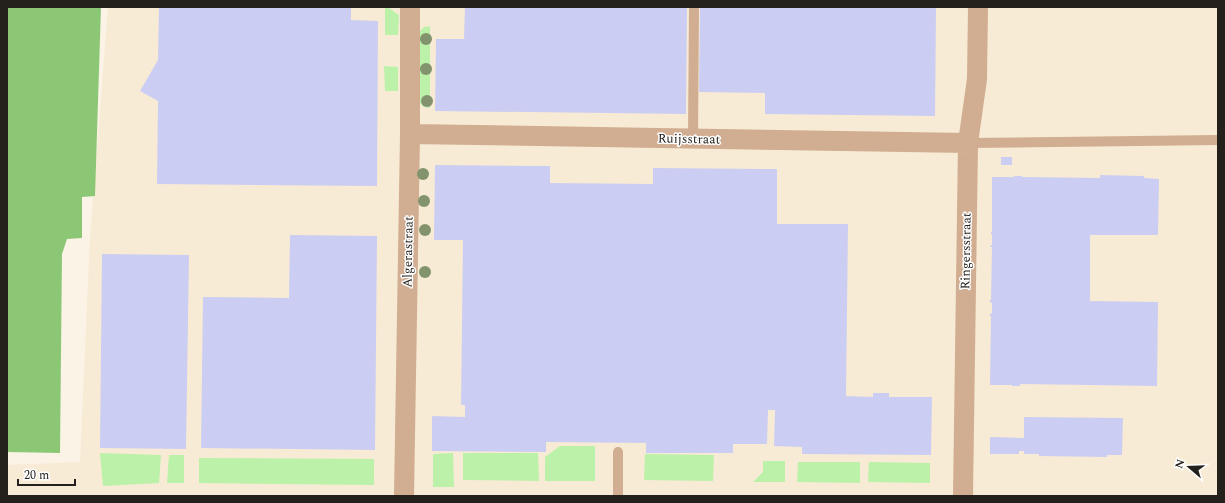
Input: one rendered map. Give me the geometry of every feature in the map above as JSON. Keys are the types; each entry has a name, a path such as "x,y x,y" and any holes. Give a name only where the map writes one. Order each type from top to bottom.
{"street":[{"name":"Algerastraat","path":"404,496 410,134 410,7"},
{"name":"Ringersstraat","path":"963,496 968,143 977,79 978,7"},
{"name":"Ruijsstraat","path":"410,134 968,143"}],"lane":[{"path":"692,139 694,7"},
{"path":"968,143 1218,140"},
{"path":"618,452 618,496"}],"shaded area":[{"path":"108,7 1218,7 1218,496 7,496 7,465 80,462 90,237"}],"green space":[{"path":"7,7 101,7 95,196 82,197 82,238 67,239 62,254 60,453 7,452"},
{"path":"385,8 389,8 399,15 398,35 385,35"},
{"path":"430,26 430,108 424,107 419,102 419,32 424,27"},
{"path":"384,66 398,67 398,91 385,91"},
{"path":"560,446 595,446 595,481 545,481 545,457"},
{"path":"100,453 161,455 159,483 103,486"},
{"path":"453,453 454,487 433,487 433,454"},
{"path":"463,453 538,453 539,481 463,480"},
{"path":"645,454 714,455 713,481 644,480"},
{"path":"169,455 184,455 184,483 167,483"},
{"path":"199,458 374,459 374,485 199,483"},
{"path":"763,461 785,461 785,482 753,482 763,472"},
{"path":"798,462 860,462 860,483 797,482"},
{"path":"869,462 930,463 930,483 868,482"}],"building":[{"path":"159,7 351,7 351,20 378,21 377,186 157,184 158,101 140,91 158,60"},
{"path":"465,7 687,7 686,114 435,111 436,39 464,39"},
{"path":"700,7 936,7 935,116 765,114 765,93 699,92"},
{"path":"1001,157 1012,157 1012,165 1001,165"},
{"path":"435,165 550,166 550,183 653,184 653,168 777,169 777,224 848,224 846,396 873,397 873,393 889,393 889,397 932,397 931,455 802,454 802,447 774,446 775,410 768,410 767,444 733,444 733,453 646,453 646,443 546,442 546,452 432,451 432,416 465,417 465,405 461,405 463,240 434,240"},
{"path":"1100,175 1144,176 1144,178 1159,179 1158,235 1090,235 1090,301 1158,302 1157,386 990,385 990,314 992,313 992,303 990,300 992,247 990,247 992,245 992,177 1022,176 1100,178"},
{"path":"290,235 377,236 375,450 201,448 203,297 289,298"},
{"path":"102,254 189,255 186,449 100,448"},
{"path":"1024,417 1123,418 1122,455 1107,455 1107,457 1039,456 1039,454 1024,454 1024,451 1019,451 1019,454 990,454 990,437 1024,438"}]}
